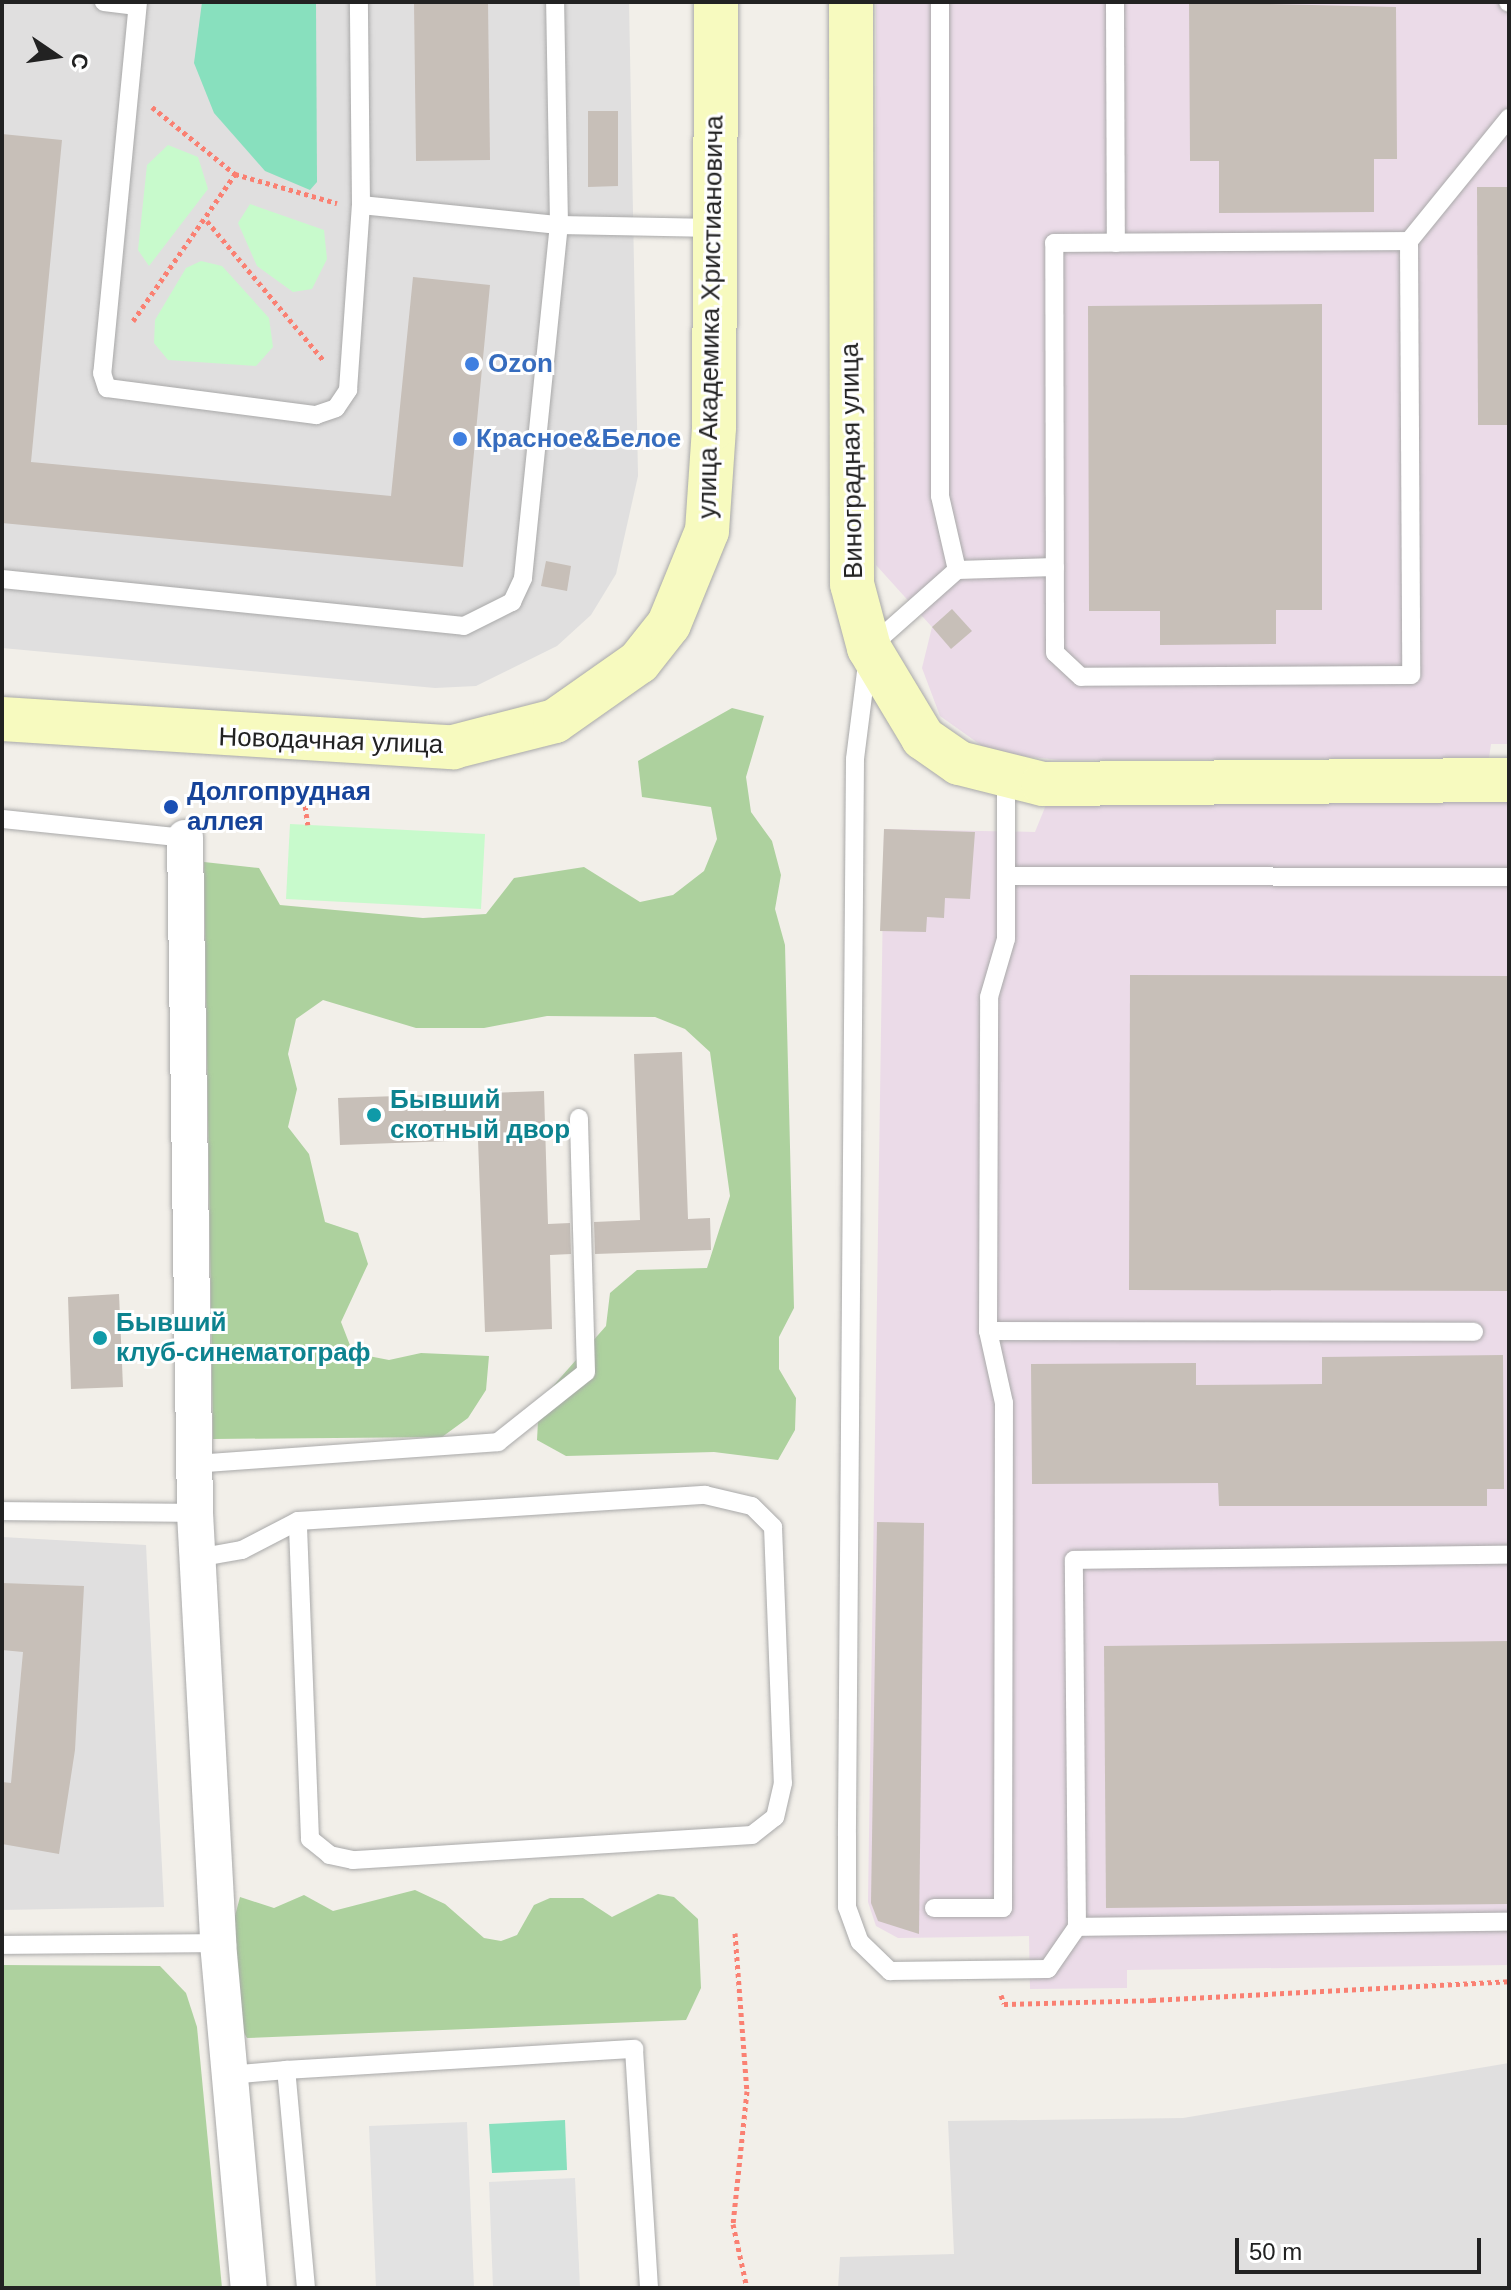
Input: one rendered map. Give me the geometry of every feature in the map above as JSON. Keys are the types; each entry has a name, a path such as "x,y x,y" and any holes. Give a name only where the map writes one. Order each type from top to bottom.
{"street":[{"name":"улица Академика Христиановича","path":"639,662 669,624 707,531 718,228 716,2"},
{"name":"Виноградная улица","path":"851,2 848,537 869,648 923,738 959,763 1006,778 1043,784 1509,780"},
{"name":"Новодачная улица","path":"2,719 453,747 555,721 639,662"},
{"path":"185,838 195,1513 218,1943 249,2288"}],"lane":[{"path":"104,2 137,4 102,373 107,388 122,395 316,415 336,408 348,390 361,205 359,2"},
{"path":"2,579 464,626 491,619 512,602 523,578 559,225 555,2"},
{"path":"940,2 940,496 957,570"},
{"path":"1115,2 1116,243"},
{"path":"1409,241 1054,243 1055,653 1081,677 1411,675 1409,241 1509,118"},
{"path":"361,205 559,225 718,228"},
{"path":"1055,567 957,570 869,648 855,759 847,1907 860,1942 890,1971 1048,1969 1077,1927 1074,1560 1509,1555"},
{"path":"934,1908 1003,1908 1004,1403 988,1331 989,997 1006,939 1006,778"},
{"path":"2,819 185,838"},
{"path":"1006,876 1509,877"},
{"path":"194,1464 498,1442 586,1372 579,1118"},
{"path":"988,1331 1474,1332"},
{"path":"197,1558 242,1550 298,1521 705,1495 752,1506 773,1527 783,1783 775,1817 752,1835 353,1860 330,1855 310,1839 298,1521"},
{"path":"2,1511 195,1513"},
{"path":"1077,1927 1509,1922"},
{"path":"2,1945 218,1943"},
{"path":"229,2075 634,2049 649,2288"},
{"path":"286,2070 306,2288"}],"path":[{"path":"129,88 235,174 307,199 361,205"},
{"path":"105,338 141,314 207,221 235,174"},
{"path":"207,221 348,390"},
{"path":"304,798 308,825"},
{"path":"735,1933 747,2091 733,2224 747,2288"},
{"path":"995,1969 1004,2004 1509,1981"}],"shaded area":[{"path":"2,2 629,2 638,476 616,574 591,615 557,646 476,686 435,688 2,648"},
{"path":"876,2 1509,2 1509,744 1491,744 1489,758 1060,760 992,753 940,716 922,668 932,627 876,565"},
{"path":"1509,799 1509,1965 1127,1970 1127,1988 1030,1989 1029,1936 898,1938 876,1926 868,1902 884,829 1035,832 1048,800"},
{"path":"2,1537 146,1545 164,1907 2,1910"},
{"path":"1509,2063 1509,2288 838,2288 840,2257 954,2254 948,2121 1183,2118"},
{"path":"467,2122 474,2288 376,2288 369,2126"},
{"path":"575,2178 580,2288 493,2288 489,2182"}],"green space":[{"path":"202,2 316,2 317,182 310,190 265,171 214,113 194,63"},
{"path":"168,145 198,157 208,189 149,266 138,250 147,165"},
{"path":"250,204 324,230 327,259 312,289 293,292 257,266 238,223"},
{"path":"201,261 222,266 269,318 273,347 256,366 168,360 154,343 155,320 186,268"},
{"path":"732,708 764,716 746,777 751,812 772,841 781,875 775,909 785,945 794,1308 779,1337 779,1369 796,1398 795,1430 778,1460 714,1452 566,1456 537,1440 539,1402 606,1326 610,1293 637,1270 707,1268 730,1196 710,1052 685,1029 655,1017 547,1016 484,1028 416,1028 323,1000 296,1019 288,1054 297,1089 288,1127 309,1154 325,1222 358,1233 368,1264 341,1322 353,1353 389,1360 421,1353 489,1356 486,1390 468,1418 442,1437 213,1439 204,862 259,868 280,905 423,918 486,914 514,878 584,867 640,902 673,895 704,871 717,839 711,807 642,797 638,761"},
{"path":"290,824 485,834 481,909 286,899"},
{"path":"415,1890 445,1904 484,1938 501,1941 517,1935 534,1905 550,1898 583,1898 612,1917 658,1894 674,1897 698,1919 701,1988 686,2020 247,2038 239,2024 232,1927 240,1897 274,1908 304,1895 333,1911"},
{"path":"2,1965 160,1966 186,1993 197,2027 222,2288 2,2288"},
{"path":"565,2120 567,2170 492,2173 489,2124"}],"building":[{"path":"414,2 488,2 490,160 416,161"},
{"path":"1189,2 1396,7 1397,159 1374,159 1374,212 1219,213 1219,161 1190,161"},
{"path":"588,111 618,111 618,186 588,187"},
{"path":"2,134 62,140 31,462 391,496 413,277 490,285 463,567 2,523"},
{"path":"1477,187 1509,187 1509,425 1478,425"},
{"path":"1322,304 1322,610 1276,610 1276,644 1160,645 1160,611 1089,611 1088,306"},
{"path":"546,561 571,566 567,591 541,586"},
{"path":"952,609 972,631 951,649 932,627"},
{"path":"884,829 975,832 970,899 945,898 944,918 927,917 926,932 880,931"},
{"path":"1130,975 1509,976 1509,1291 1129,1290"},
{"path":"682,1052 688,1219 710,1218 711,1250 595,1254 594,1222 640,1220 634,1054"},
{"path":"544,1091 548,1224 570,1223 571,1254 550,1255 552,1329 485,1332 478,1140 340,1145 338,1098"},
{"path":"119,1294 123,1387 71,1389 68,1297"},
{"path":"1503,1355 1504,1489 1487,1489 1487,1506 1219,1506 1218,1483 1032,1484 1031,1364 1196,1363 1196,1385 1322,1384 1322,1357"},
{"path":"877,1522 924,1523 919,1934 878,1921 871,1903"},
{"path":"2,1583 84,1586 75,1750 59,1854 2,1844 2,1782 11,1783 23,1652 2,1650"},
{"path":"1509,1641 1509,1904 1106,1908 1104,1646"}],"place":[{"name":"Ozon","path":"472,364"},
{"name":"Красное&Белое","path":"460,439"},
{"name":"Долгопрудная аллея","path":"171,807"},
{"name":"Бывший скотный двор","path":"374,1115"},
{"name":"Бывший клуб-синематограф","path":"100,1338"}]}
